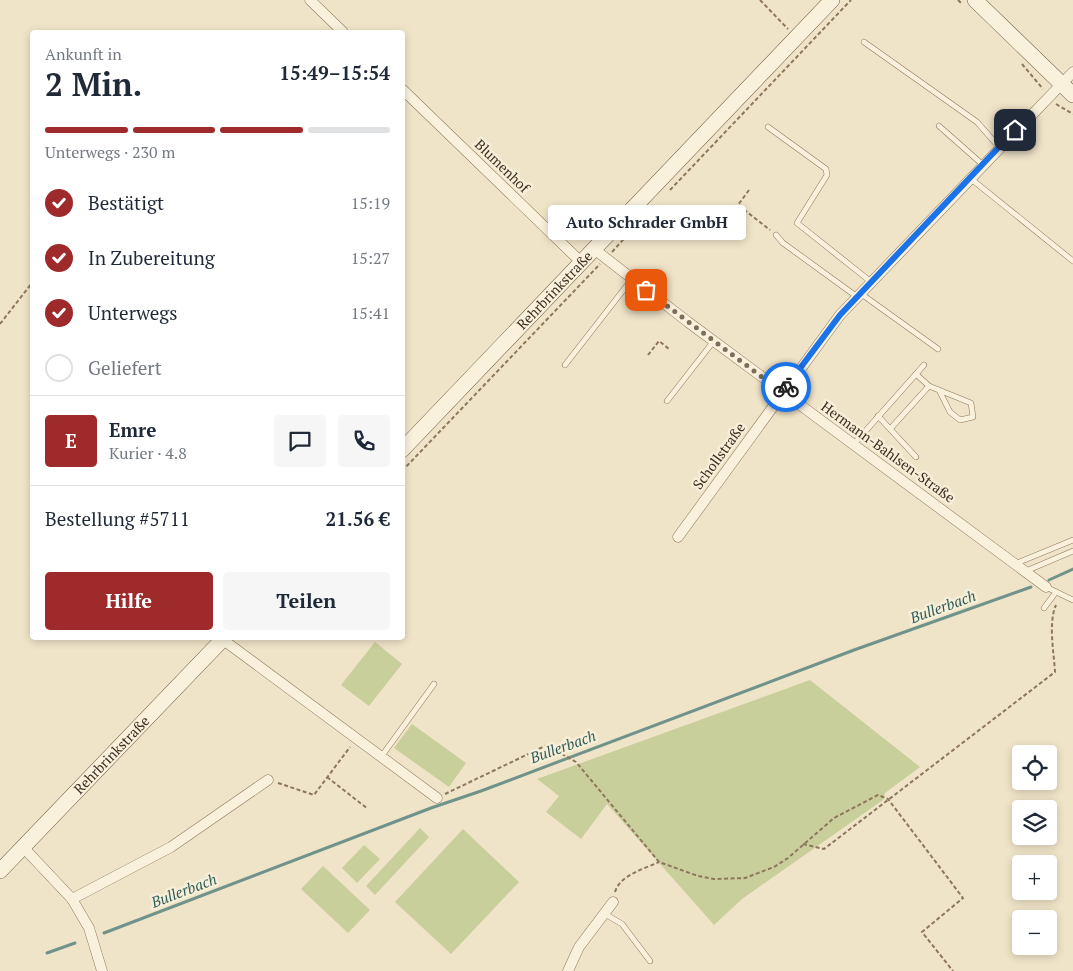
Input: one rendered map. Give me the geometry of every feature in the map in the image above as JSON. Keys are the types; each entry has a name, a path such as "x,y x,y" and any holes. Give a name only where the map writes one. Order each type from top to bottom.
{"main road":[{"name":"Rehrbrinkstraße","path":"405,447 581,262 600,254 832,0"},
{"path":"969,3 1073,95"},
{"name":"Rehrbrinkstraße","path":"0,871 221,640"}],"street":[{"path":"310,0 341,30"},
{"name":"Schollstraße","path":"678,537 840,315 982,164 1073,72"},
{"name":"Blumenhof","path":"405,92 581,262"},
{"name":"Hermann-Bahlsen-Straße","path":"600,254 713,342 1026,570 1046,587"},
{"path":"226,640 437,798"},
{"path":"72,900 171,847 268,780"},
{"path":"23,847 72,900 89,928 102,971"},
{"path":"568,971 579,947 613,902"}],"lane":[{"path":"864,42 977,122 999,147"},
{"path":"939,126 982,164"},
{"path":"768,127 826,169 827,175 797,223 870,281"},
{"path":"969,178 1073,261"},
{"path":"776,235 784,243 938,349"},
{"path":"565,365 632,280"},
{"path":"668,401 713,342"},
{"path":"854,444 924,365"},
{"path":"916,374 929,386 939,390 971,403 973,417 960,420 950,412 939,390"},
{"path":"891,428 929,386"},
{"path":"878,416 916,457"},
{"path":"1016,563 1073,540"},
{"path":"1026,570 1073,551"},
{"path":"1046,587 1063,597 1073,600"},
{"path":"1044,608 1056,592"},
{"path":"381,757 434,684"},
{"path":"605,914 622,924 650,961"}],"path":[{"path":"760,0 796,38"},
{"path":"664,196 851,0"},
{"path":"958,0 969,3"},
{"path":"1017,59 1057,106 1073,114"},
{"path":"749,190 738,205 776,235"},
{"path":"405,468 600,254 651,209"},
{"path":"0,324 30,286"},
{"path":"648,355 659,341 670,349"},
{"path":"802,844 824,849 1055,672 1053,611 1063,597"},
{"path":"268,780 314,794 356,739"},
{"path":"437,798 547,745 576,762 659,862 698,876 722,879 745,878 774,867 788,858 828,822 854,806 878,795 888,799 963,898 922,932 953,971"},
{"path":"327,777 368,808"},
{"path":"613,902 615,889 629,876 659,862"}],"green space":[{"path":"375,642 402,664 369,706 341,685"},
{"path":"810,680 920,767 885,793 883,800 742,899 714,925 607,804 581,839 546,812 559,796 537,779"},
{"path":"412,724 466,763 449,787 394,748"},
{"path":"420,828 429,837 375,895 366,886"},
{"path":"463,829 519,882 451,954 395,902"},
{"path":"364,845 380,859 357,883 342,868"},
{"path":"323,866 370,910 348,933 301,889"}],"waterway":[{"name":"Bullerbach","path":"1049,580 1073,569"},
{"name":"Bullerbach","path":"104,933 431,808 481,791 854,650 1031,587"},
{"name":"Bullerbach","path":"47,953 75,943"}],"way so far":[{"path":"646,290 782,392 786,387"}],"place":[{"name":"Auto Schrader GmbH","path":"646,290"}],"route":[{"path":"786,387 840,315 870,281 1015,130"}]}
